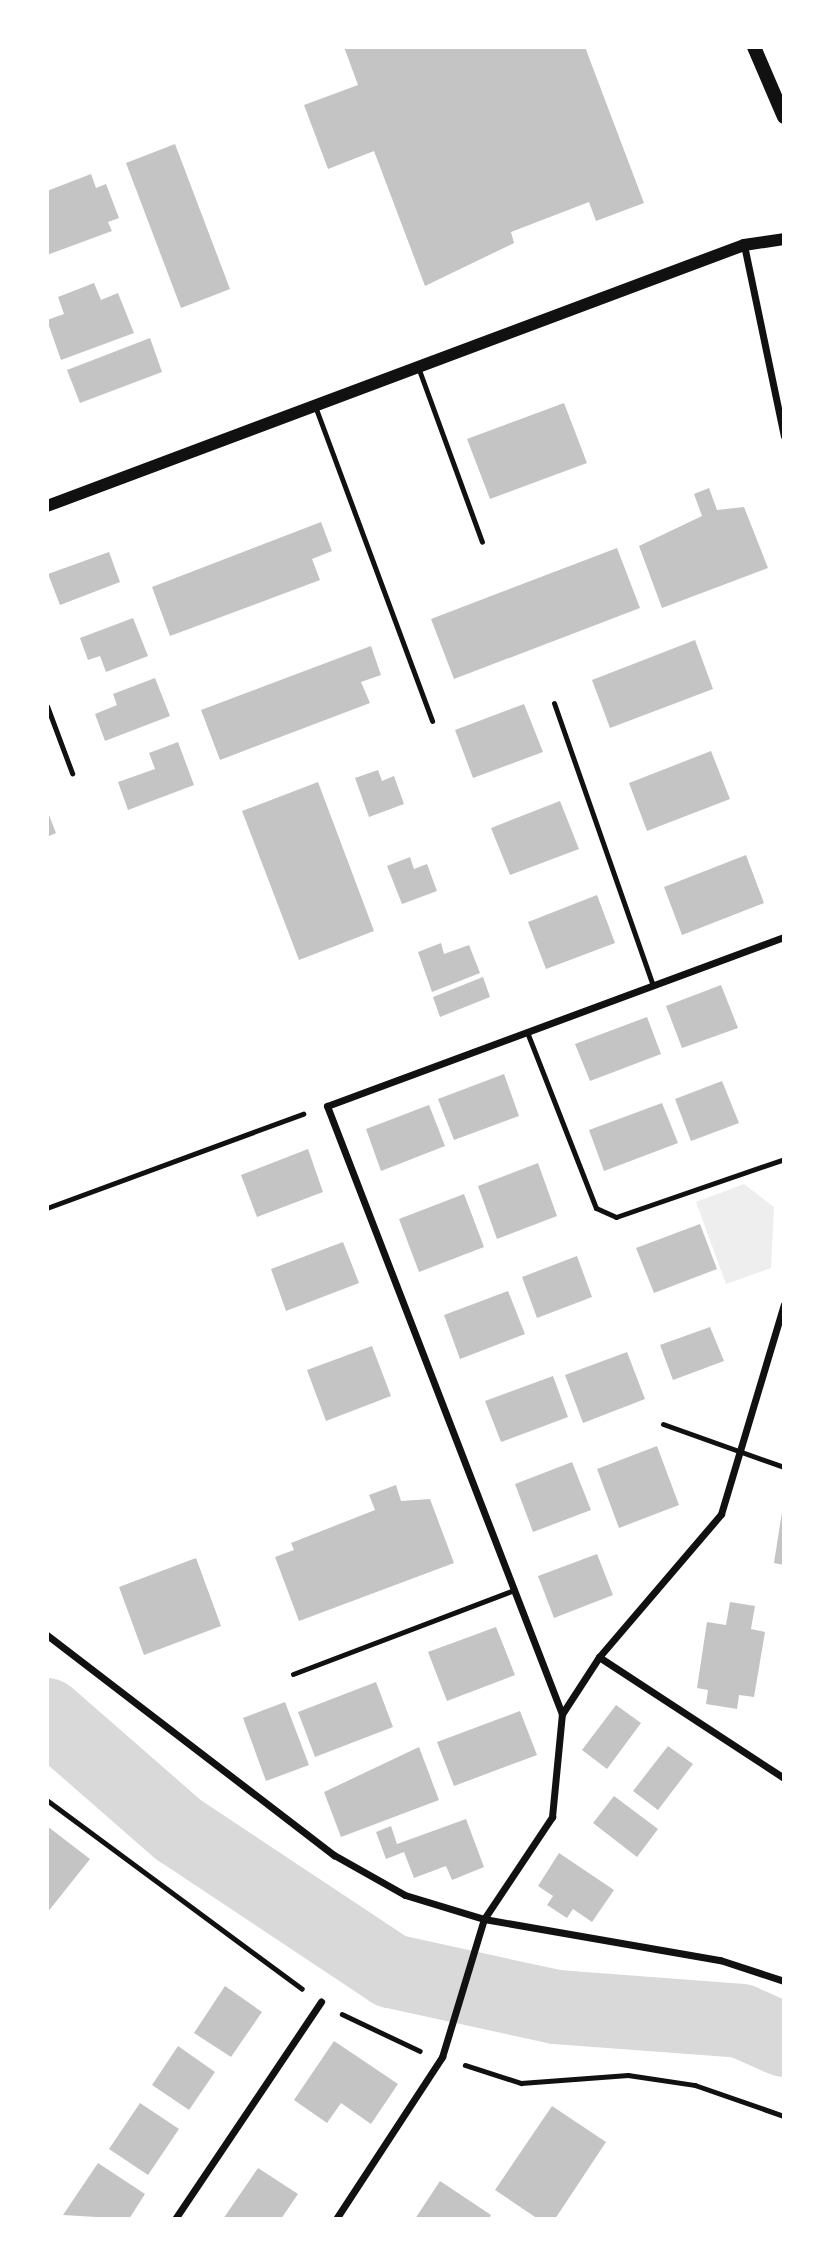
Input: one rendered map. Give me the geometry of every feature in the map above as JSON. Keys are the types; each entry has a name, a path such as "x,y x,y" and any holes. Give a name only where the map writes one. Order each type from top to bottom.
{"main road":[{"path":"754,47 784,117"}],"street":[{"path":"47,506 744,245 784,239"},
{"path":"744,245 784,436"},
{"path":"336,2219 442,2057 484,1919 552,1817 562,1714 327,1106 784,937"},
{"path":"562,1714 599,1657 721,1514 784,1304"},
{"path":"47,1634 334,1855 405,1895 484,1919 720,1960 784,1981"},
{"path":"599,1657 784,1778"},
{"path":"175,2219 321,2002"}],"lane":[{"path":"418,368 482,542"},
{"path":"315,406 432,721"},
{"path":"554,703 653,985"},
{"path":"47,706 72,773"},
{"path":"527,1032 596,1208 616,1217 784,1158"},
{"path":"663,1424 706,1444 741,1449 784,1467"},
{"path":"293,1674 514,1590"}],"path":[{"path":"47,1208 327,1106"},
{"path":"47,1800 321,2002 400,2045 521,2083 628,2075 695,2085 784,2116"}],"shaded area":[{"path":"744,1184 774,1207 771,1268 726,1284 696,1202"}],"building":[{"path":"344,47 585,47 644,203 596,221 589,202 511,232 514,243 425,286 374,151 328,169 304,105 358,85"},
{"path":"175,144 230,289 181,308 126,163"},
{"path":"91,174 96,188 106,184 119,218 108,222 112,231 47,255 47,191"},
{"path":"94,283 101,300 118,293 134,333 61,360 47,320 64,314 58,297"},
{"path":"150,338 162,372 80,403 67,370"},
{"path":"564,403 587,463 490,499 467,439"},
{"path":"709,488 717,510 744,507 768,568 662,608 639,546 702,516 694,494"},
{"path":"321,522 332,551 312,559 320,580 170,636 152,587"},
{"path":"617,548 640,608 454,679 431,619"},
{"path":"109,552 120,582 60,605 48,574"},
{"path":"133,618 148,656 106,672 100,656 88,660 80,638"},
{"path":"695,640 713,689 610,728 592,680"},
{"path":"371,646 381,675 361,682 370,703 220,760 201,710"},
{"path":"155,678 170,716 105,741 95,714 117,705 113,694"},
{"path":"524,704 543,752 473,778 455,730"},
{"path":"178,742 194,785 128,810 118,782 155,769 149,753"},
{"path":"711,751 730,799 647,831 629,783"},
{"path":"378,770 382,781 394,776 404,804 369,817 355,778"},
{"path":"318,782 374,931 299,960 242,811"},
{"path":"560,801 579,849 510,875 491,828"},
{"path":"47,810 56,833 47,837"},
{"path":"746,855 764,903 682,935 664,887"},
{"path":"410,857 414,869 427,864 437,891 402,904 387,866"},
{"path":"597,895 615,943 546,969 528,922"},
{"path":"441,943 444,954 469,945 480,973 432,992 418,952"},
{"path":"483,977 490,997 440,1017 433,997"},
{"path":"721,985 738,1028 682,1048 666,1006"},
{"path":"647,1017 661,1054 590,1081 575,1044"},
{"path":"504,1074 519,1116 454,1140 438,1099"},
{"path":"722,1081 739,1123 691,1141 675,1099"},
{"path":"662,1103 678,1143 604,1171 589,1130"},
{"path":"429,1105 445,1146 381,1171 366,1129"},
{"path":"308,1149 323,1192 257,1217 241,1175"},
{"path":"538,1163 557,1216 497,1239 478,1186"},
{"path":"464,1194 484,1247 419,1272 399,1219"},
{"path":"700,1224 717,1269 654,1293 636,1248"},
{"path":"343,1242 359,1283 286,1311 271,1269"},
{"path":"577,1256 592,1297 537,1318 522,1277"},
{"path":"508,1291 525,1334 460,1359 444,1315"},
{"path":"710,1327 724,1361 673,1380 660,1345"},
{"path":"372,1346 391,1396 326,1421 307,1370"},
{"path":"627,1352 645,1399 583,1423 565,1375"},
{"path":"553,1376 568,1417 501,1442 485,1401"},
{"path":"657,1446 679,1505 619,1528 597,1469"},
{"path":"572,1462 591,1510 533,1532 515,1484"},
{"path":"396,1485 401,1501 430,1499 454,1563 299,1621 275,1557 294,1550 291,1543 375,1510 369,1495"},
{"path":"784,1512 784,1565 774,1563"},
{"path":"597,1554 613,1595 554,1618 538,1576"},
{"path":"196,1558 221,1626 144,1655 119,1587"},
{"path":"730,1602 755,1606 751,1629 765,1632 754,1697 739,1695 737,1709 706,1704 708,1690 697,1688 707,1622 726,1625"},
{"path":"496,1627 515,1675 447,1701 428,1652"},
{"path":"376,1682 393,1727 315,1757 298,1712"},
{"path":"285,1702 309,1765 266,1781 243,1718"},
{"path":"616,1705 641,1723 607,1769 582,1750"},
{"path":"520,1711 537,1755 454,1786 437,1742"},
{"path":"668,1746 693,1764 658,1810 633,1791"},
{"path":"419,1747 439,1800 341,1837 324,1792"},
{"path":"614,1796 658,1829 637,1857 593,1823"},
{"path":"466,1819 484,1867 452,1880 446,1866 414,1878 404,1852 386,1859 376,1832 391,1826 397,1844"},
{"path":"47,1826 90,1859 47,1913"},
{"path":"559,1853 614,1890 592,1922 573,1909 567,1918 547,1905 553,1896 538,1886"},
{"path":"225,1986 262,2012 231,2057 194,2033"},
{"path":"334,2041 398,2084 371,2124 341,2103 327,2123 294,2100"},
{"path":"178,2046 215,2072 189,2110 152,2085"},
{"path":"140,2103 179,2129 148,2175 109,2149"},
{"path":"552,2106 606,2142 555,2219 538,2219 495,2190"},
{"path":"98,2163 145,2194 129,2219 63,2215"},
{"path":"258,2168 298,2194 281,2219 223,2219"},
{"path":"440,2181 491,2215 489,2219 415,2219"}],"waterway":[{"path":"47,1715 179,1830 391,1971 556,2007 741,2021 784,2040"}]}
